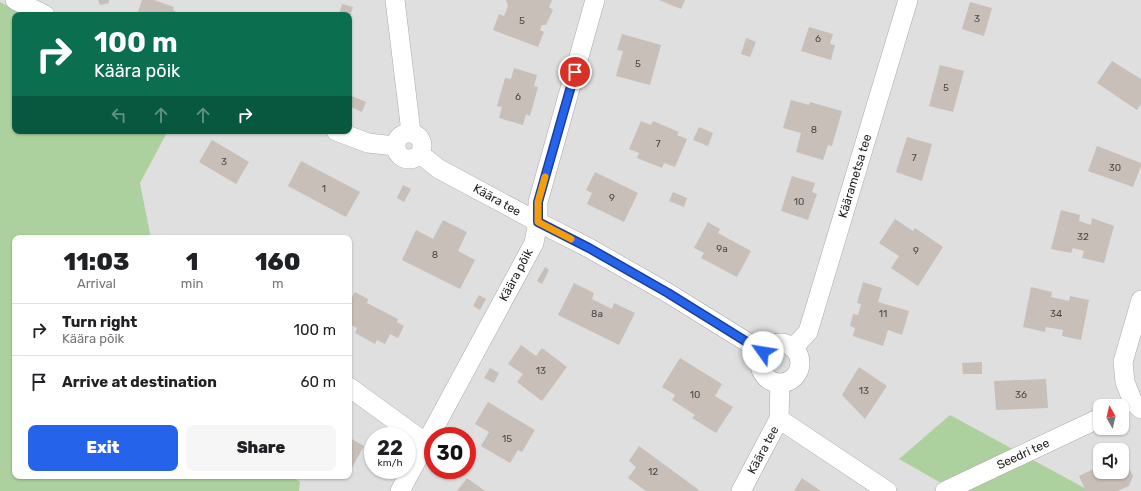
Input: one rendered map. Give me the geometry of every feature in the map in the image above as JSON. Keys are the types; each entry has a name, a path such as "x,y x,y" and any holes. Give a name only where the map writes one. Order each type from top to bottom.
{"street":[{"path":"15,0 39,12"},
{"path":"395,0 411,132"},
{"name":"Käära põik","path":"435,427 534,243 538,222 538,202 595,0"},
{"name":"Käärametsa tee","path":"793,348 808,332 908,0"},
{"path":"411,132 419,136 422,150 420,154 413,158 405,158 398,154 395,146 400,136 411,132"},
{"path":"344,134 368,143 395,146"},
{"name":"Käära tee","path":"420,154 439,169 589,248 668,293 763,352"},
{"path":"1132,406 1125,382 1123,362 1141,300"},
{"path":"775,343 788,344 793,348 798,353 800,359 800,366 794,378 780,383 769,380 764,375 760,363 760,356 763,352 775,343"},
{"name":"Käära tee","path":"741,491 779,419 780,383"},
{"path":"352,389 424,442"},
{"path":"779,419 887,491"},
{"name":"Seedri tee","path":"945,491 1093,421"},
{"name":"Käära põik","path":"400,491 424,447"}],"shaded area":[{"path":"0,0 1141,0 1141,491 181,491 185,479 352,479 352,235 150,235 140,183 166,134 352,134 352,12 20,12 0,2"}],"green space":[{"path":"0,2 20,12 12,12 12,134 166,134 140,183 150,235 12,235 12,479 296,479 300,482 299,491 0,491"},
{"path":"950,415 1090,491 955,491 899,459"}],"building":[{"path":"98,0 109,0 109,3 100,5"},
{"path":"142,0 154,0 174,7 173,10 176,12 138,12"},
{"path":"506,0 552,0 549,7 553,10 546,25 542,25 540,30 544,32 538,47 493,30 499,14 504,16 508,6"},
{"path":"659,0 685,0 681,9"},
{"path":"970,2 992,8 984,36 962,29"},
{"path":"342,4 353,7 351,12 340,12"},
{"path":"809,27 833,34 830,44 835,45 831,60 801,51"},
{"path":"622,34 661,45 650,85 616,76 623,51 617,50"},
{"path":"746,38 756,42 750,57 741,54"},
{"path":"1112,61 1141,79 1141,104 1137,110 1097,83"},
{"path":"940,65 964,71 953,112 929,106"},
{"path":"514,68 537,75 534,86 538,87 530,116 526,114 523,125 499,118 502,107 497,106 505,78 511,79"},
{"path":"352,96 366,102 362,112 352,107"},
{"path":"791,100 809,105 810,102 842,111 832,146 828,145 823,160 796,152 801,133 783,128"},
{"path":"641,121 651,125 653,121 679,132 677,135 687,139 675,167 664,163 662,168 637,158 639,153 629,149"},
{"path":"699,127 713,133 708,146 693,140"},
{"path":"907,137 932,144 922,181 896,172"},
{"path":"212,140 249,162 236,184 199,162"},
{"path":"1097,146 1141,163 1133,187 1088,171"},
{"path":"301,161 360,192 346,217 288,186"},
{"path":"595,172 638,193 624,222 587,204 592,193 586,190"},
{"path":"792,176 815,183 812,192 817,194 808,220 781,211"},
{"path":"403,185 411,189 404,202 397,198"},
{"path":"673,192 687,198 684,207 669,201"},
{"path":"1061,210 1080,215 1079,221 1091,225 1092,218 1114,226 1104,263 1082,258 1084,251 1073,248 1071,253 1051,249"},
{"path":"895,219 913,231 915,228 943,247 918,286 891,268 899,256 879,243"},
{"path":"443,220 467,232 458,251 475,260 460,289 402,260 416,230 433,239"},
{"path":"708,222 720,229 718,233 751,251 737,277 701,258 704,253 694,248"},
{"path":"545,267 549,270 542,284 537,281"},
{"path":"863,282 882,288 878,302 909,311 902,335 888,330 883,346 853,336 855,328 850,326 853,314 858,315 861,304 857,303"},
{"path":"574,283 594,293 592,299 612,309 614,303 635,313 619,345 558,315"},
{"path":"1031,287 1052,292 1051,297 1069,301 1070,296 1089,300 1081,340 1062,336 1063,330 1046,327 1045,332 1023,327"},
{"path":"355,292 368,299 367,303 398,319 397,322 404,326 398,338 390,334 385,344 377,340 375,344 355,333 357,328 352,326 352,298"},
{"path":"479,295 486,299 480,310 473,306"},
{"path":"521,345 536,356 542,348 567,367 542,401 517,382 523,374 508,364"},
{"path":"680,358 722,384 715,396 733,407 716,433 692,418 695,415 672,400 675,395 662,387"},
{"path":"982,362 982,374 963,374 962,363"},
{"path":"859,367 887,386 865,419 842,395"},
{"path":"490,368 499,373 494,383 484,378"},
{"path":"1046,379 1048,408 996,410 994,381"},
{"path":"488,402 535,430 522,452 518,450 510,463 481,446 489,432 475,424"},
{"path":"352,439 364,446 352,468"},
{"path":"639,446 699,490 646,491 628,478 636,467 629,461"},
{"path":"1093,469 1093,479 1129,479 1129,469 1133,476 1129,486 1118,491 1086,491 1079,476"},
{"path":"802,478 821,491 794,491"},
{"path":"466,479 468,479 485,491 457,491"}],"slow traffic":[{"path":"545,177 538,202 538,222 571,239"}],"route":[{"path":"575,72 538,202 538,222 589,248 668,293 763,352"}]}
